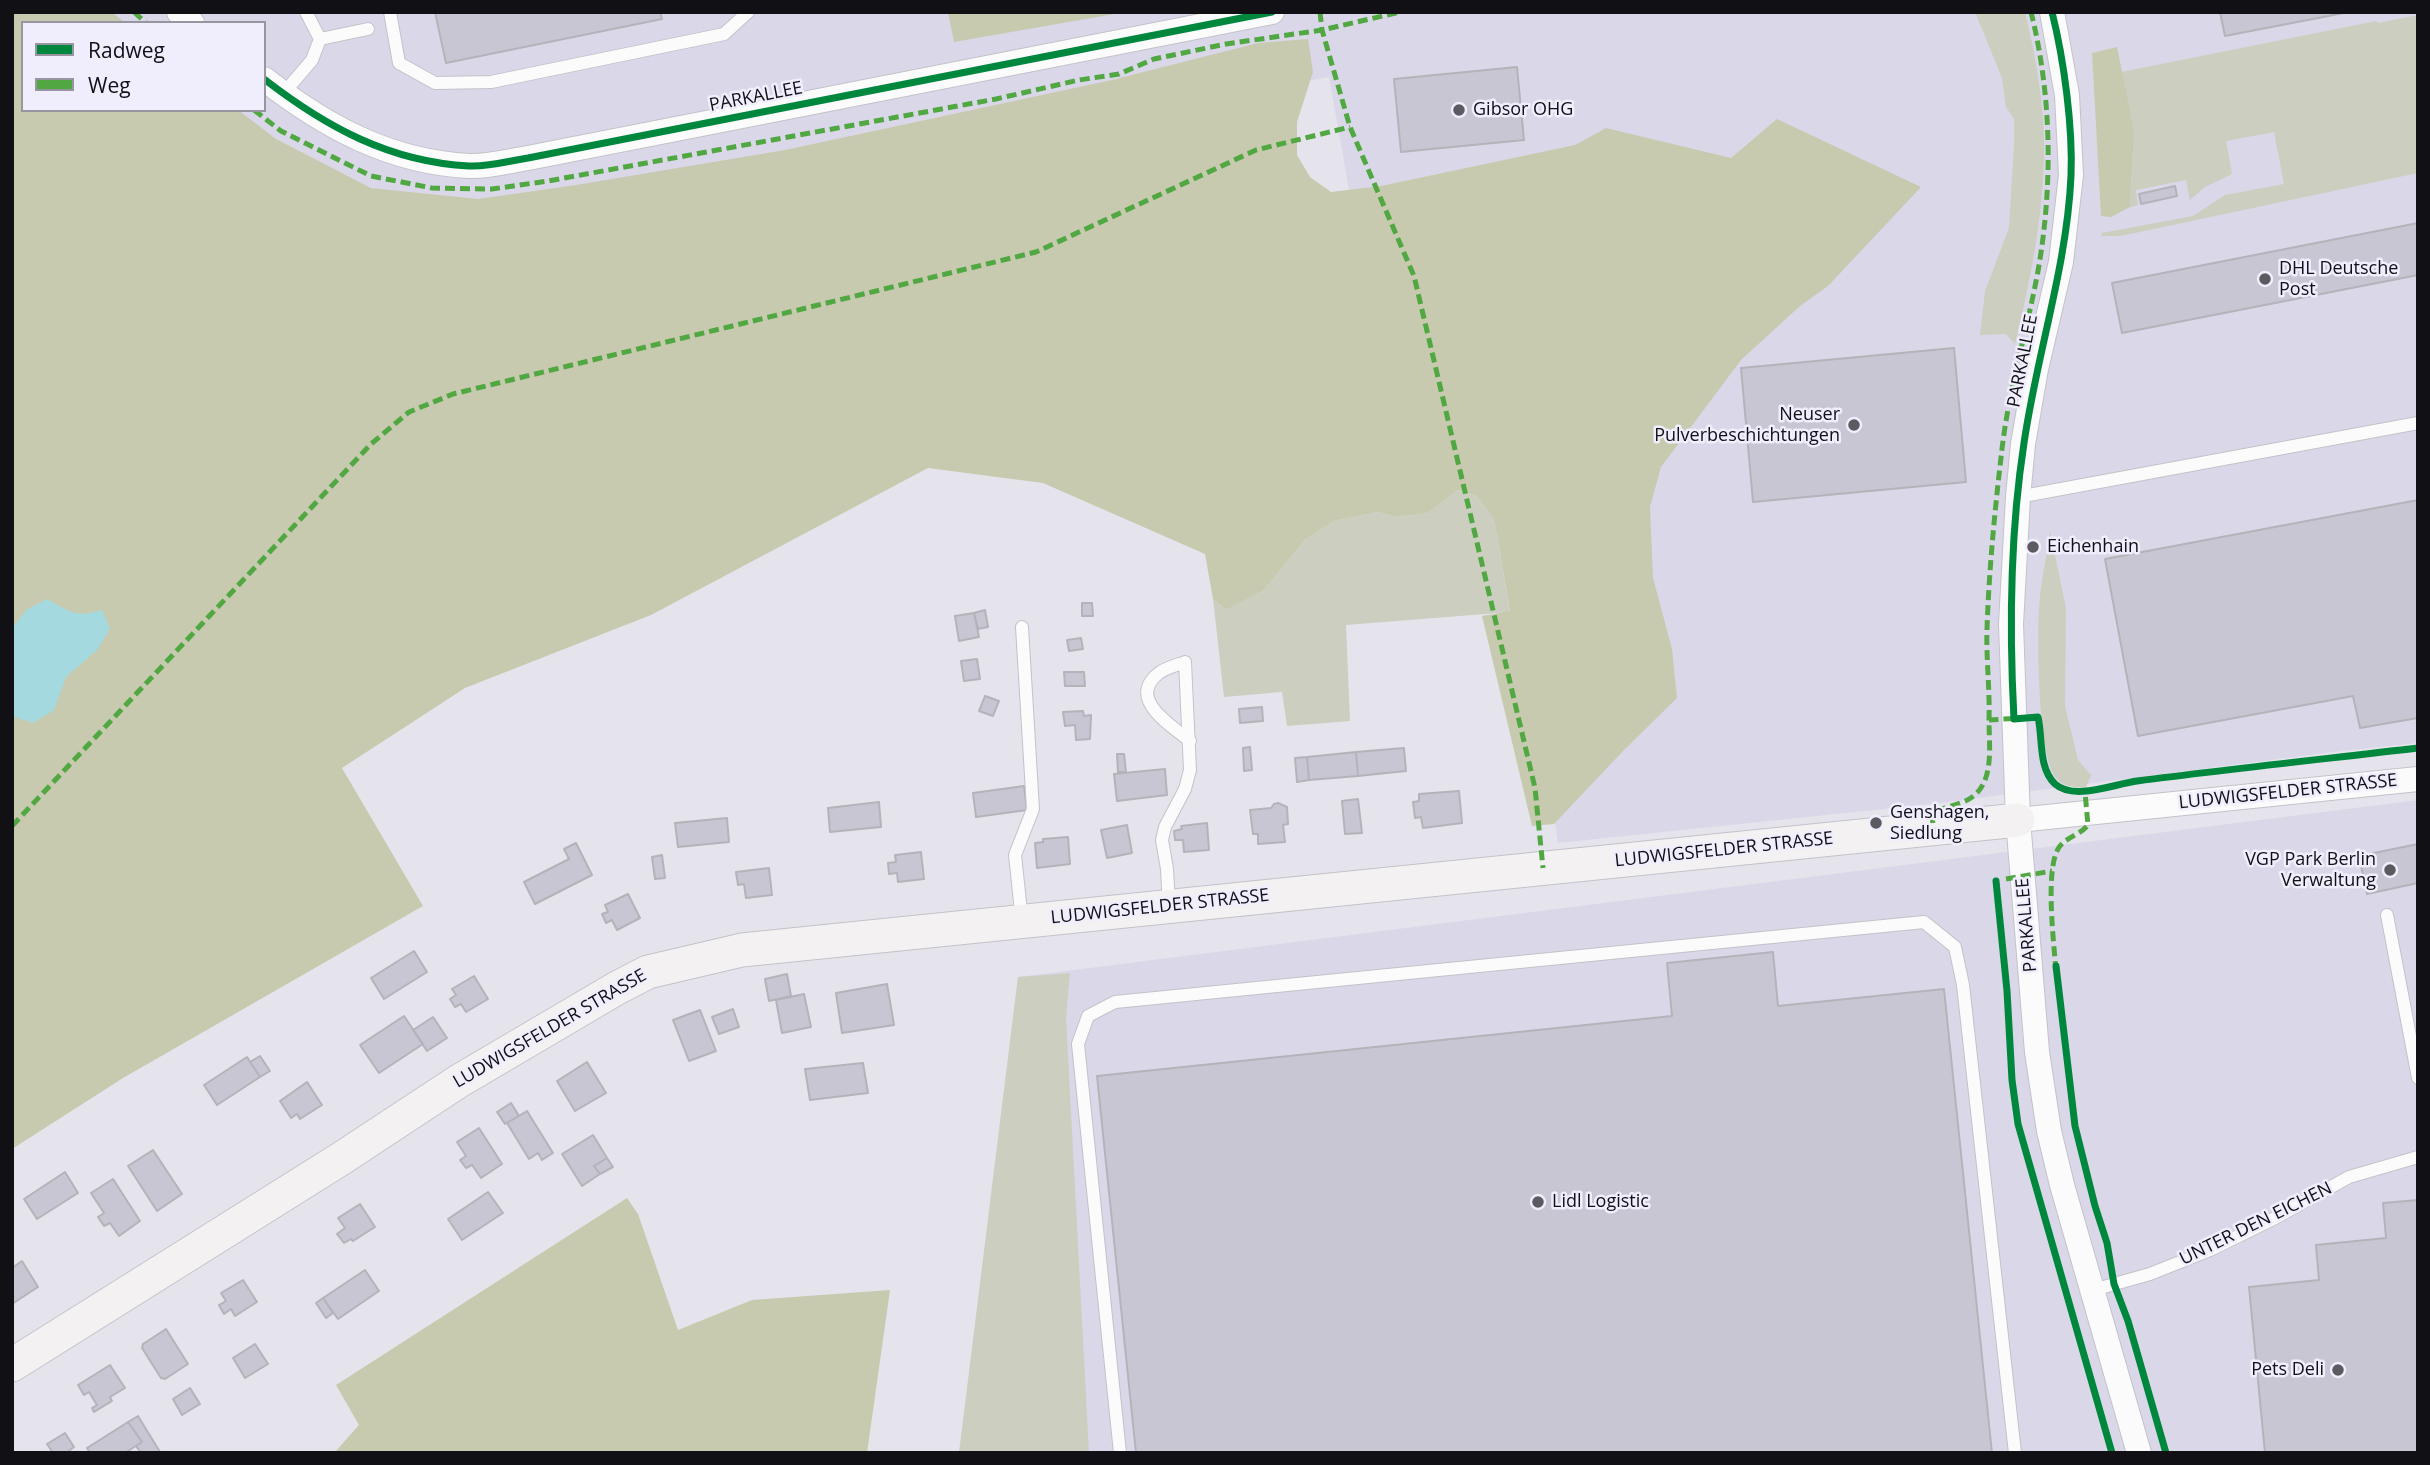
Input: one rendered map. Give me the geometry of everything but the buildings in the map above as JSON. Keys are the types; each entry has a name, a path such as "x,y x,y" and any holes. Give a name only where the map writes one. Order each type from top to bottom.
{"street":[{"name":"PARKALLEE","path":"274,86 343,132 374,146 426,161 472,166 528,158 1272,12"},
{"name":"PARKALLEE","path":"2052,12 2067,95 2071,175 2061,262 2036,369 2023,444 2018,497 2011,624 2018,820 2042,1093 2062,1185 2139,1453"},
{"name":"LUDWIGSFELDER STRASSE","path":"12,1365 342,1158 458,1081 617,988 648,972 691,960 742,950 2418,779"}],"lane":[{"path":"274,86 312,60 320,39 306,12"},
{"path":"390,12 399,64 435,83 491,82 724,34 748,12"},
{"path":"320,39 368,29"},
{"path":"2018,497 2418,423"},
{"path":"1022,627 1033,809 1015,855 1022,921"},
{"path":"1169,906 1167,869 1161,840 1185,789 1191,769 1190,741 1185,662 1159,673 1149,686 1147,695 1150,707 1190,741"},
{"path":"2387,915 2418,1078"},
{"path":"1120,1453 1078,1044 1088,1016 1115,1002 1924,922 1955,947 1963,985 2015,1453"},
{"name":"UNTER DEN EICHEN","path":"2093,1290 2150,1274 2199,1255 2277,1217 2349,1177 2418,1157"}],"shaded area":[{"path":"83,12 2418,12 2418,743 1932,804 1558,843 1549,782 1663,695 1351,201 1329,77 432,240 202,112 266,112 266,21 93,21"},
{"path":"1975,12 2025,12 2041,101 2044,155 2041,203 2031,274 2015,344 2006,334 1980,335 1985,291 2009,228 2014,119 2006,107 2002,78"},
{"path":"2418,15 2418,173 2121,236 2101,236 2102,233 2193,216 2225,195 2284,184 2274,132 2226,141 2232,174 2205,187 2190,200 2186,180 2136,190 2138,205 2130,207 2134,131 2121,72"},
{"path":"1458,490 1477,496 1494,519 1510,612 1346,625 1350,721 1287,726 1282,692 1224,697 1213,599 1226,610 1263,591 1305,540 1334,521 1378,512 1396,517 1428,513"},
{"path":"2050,531 2066,608 2065,706 2078,760 2091,775 2086,787 2071,786 2057,779 2051,768 2042,725 2038,625"},
{"path":"2418,800 2418,1453 959,1453 1018,977"},
{"path":"1070,973 1066,1017 1089,1453 959,1453 1018,977"}],"green space":[{"path":"12,12 112,12 123,21 21,21 21,112 241,112 276,139 371,188 478,199 785,150 1112,80 1258,43 1308,39 1313,72 1297,122 1297,155 1310,177 1331,192 1381,186 1575,145 1606,128 1731,158 1777,119 1921,187 1828,286 1800,306 1741,360 1661,467 1650,507 1653,578 1672,649 1677,698 1554,824 1532,826 1482,616 1510,611 1494,519 1477,496 1458,490 1428,513 1396,517 1378,512 1334,521 1305,540 1263,591 1226,610 1213,599 1205,554 1043,483 928,468 651,615 465,688 342,768 423,906 123,1078 12,1149"},
{"path":"948,12 1126,12 954,42"},
{"path":"2117,47 2134,131 2130,207 2111,217 2101,216 2092,53"},
{"path":"627,1198 638,1214 678,1330 752,1300 890,1290 867,1453 334,1453 359,1425 336,1385"}],"water":[{"path":"47,599 73,612 102,610 110,629 97,650 66,677 54,710 33,723 12,716 12,629 26,610"}],"marked path":[{"path":"134,12 144,21"},
{"path":"1320,12 1322,30 1350,127 1414,276 1535,788 1543,868"},
{"path":"257,112 281,131 371,176 432,188 492,189 996,99 1119,74 1154,59 1226,44 1322,30 1400,12"},
{"path":"1989,720 1988,606 1999,471 2009,404 2038,271 2048,174 2043,76 2031,12"},
{"path":"12,826 371,444 409,412 453,394 1036,252 1256,150 1350,127"},
{"path":"1934,838 1932,813 1974,796 1986,778 1989,720 2021,718"},
{"path":"2056,971 2051,908 2054,860 2061,845 2088,825 2085,792"},
{"path":"2006,879 2052,871"}],"cycle path":[{"path":"266,80 335,127 360,139 412,157 440,163 484,166 1272,12"},
{"path":"2052,12 2067,94 2071,176 2064,243 2019,477 2012,581 2014,719 2038,717 2046,770 2055,784 2073,791 2418,748"},
{"path":"1996,881 2018,1124 2112,1453"},
{"path":"2056,966 2075,1126 2107,1243 2114,1284 2128,1321 2166,1453"}],"place":[{"name":"Gibsor OHG","path":"1459,110"},
{"name":"DHL Deutsche Post","path":"2265,279"},
{"name":"Neuser Pulverbeschichtungen","path":"1854,425"},
{"name":"Eichenhain","path":"2033,547"},
{"name":"Genshagen, Siedlung","path":"1876,823"},
{"name":"VGP Park Berlin Verwaltung","path":"2390,870"},
{"name":"Lidl Logistic","path":"1538,1202"},
{"name":"Pets Deli","path":"2338,1370"}]}
